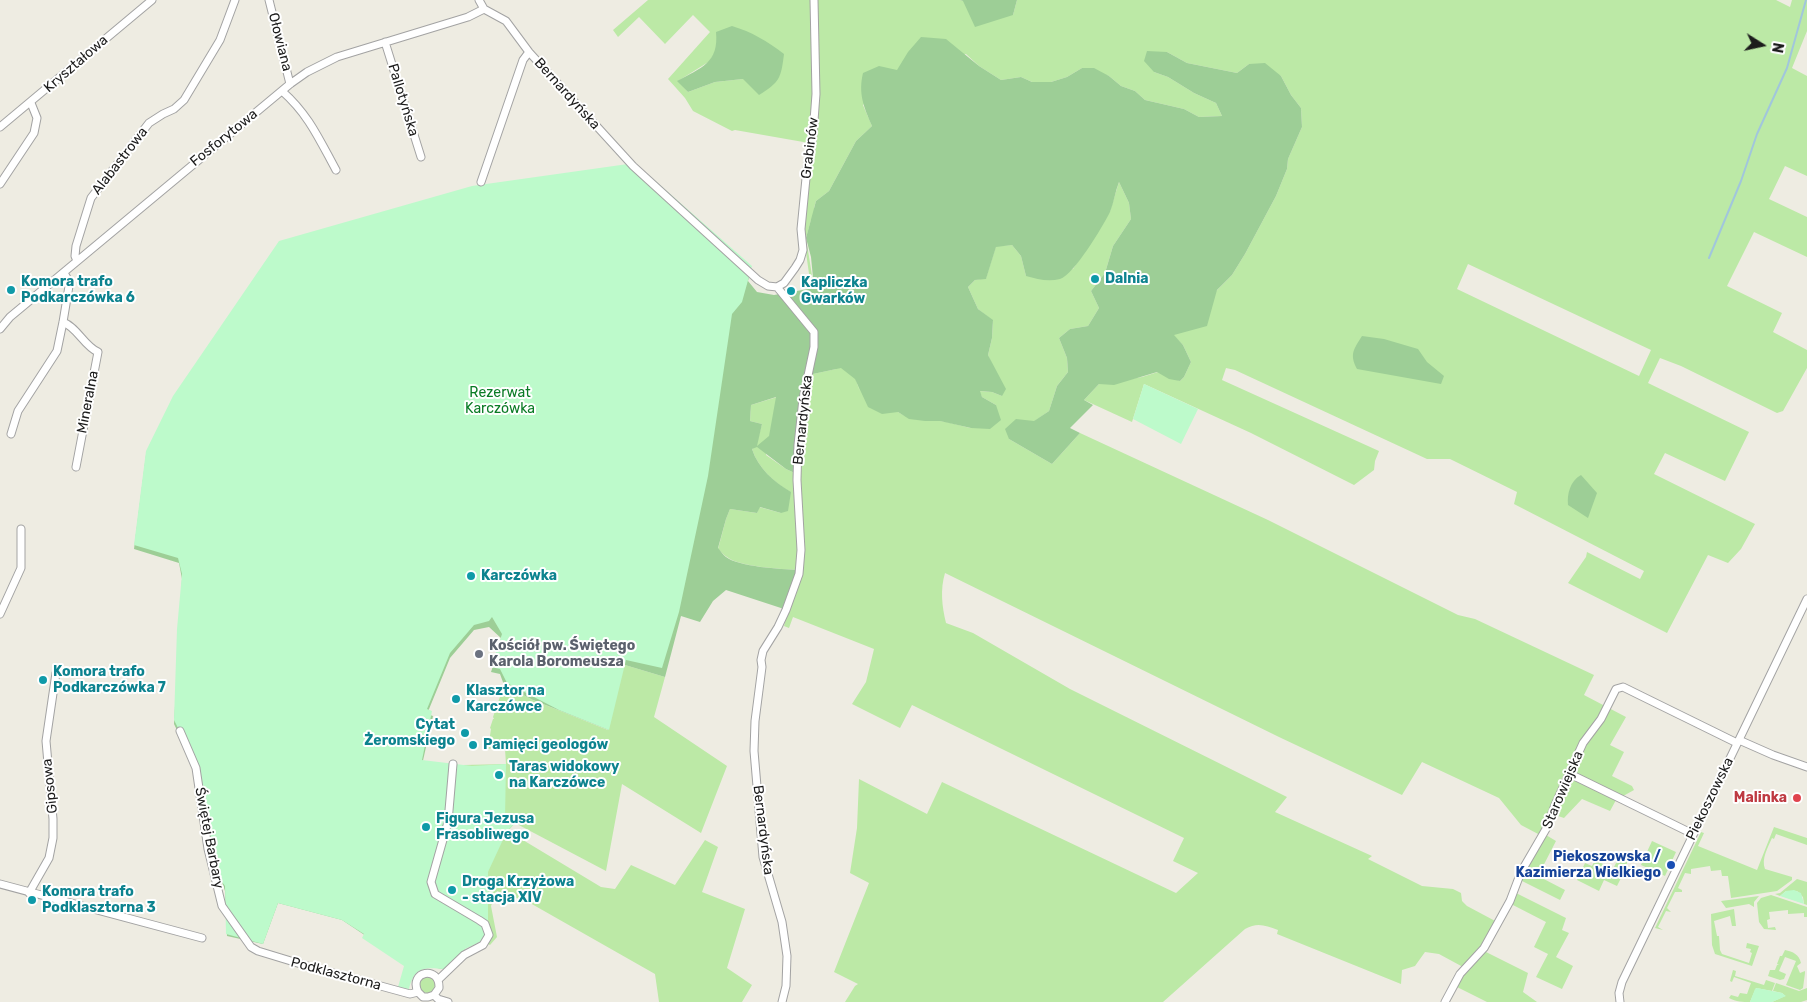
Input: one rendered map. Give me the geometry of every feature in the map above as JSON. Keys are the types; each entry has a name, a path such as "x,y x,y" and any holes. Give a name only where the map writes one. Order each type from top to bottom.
{"street":[{"name":"Kryształowa","path":"0,128 152,0"},
{"name":"Alabastrowa","path":"77,261 75,256 76,246 91,198 144,129 155,118 179,105 192,88 220,40 235,0"},
{"name":"Ołowiana","path":"270,0 290,84"},
{"path":"479,0 484,9"},
{"name":"Grabinów","path":"777,287 784,282 795,268 803,250 801,229 816,94 814,0"},
{"name":"Fosforytowa","path":"0,329 10,317 290,84 307,72 332,59 468,17 484,9"},
{"name":"Bernardyńska","path":"484,9 506,21 529,52 647,180 758,280 768,286 777,287 814,332 814,347 803,399 798,445 797,480 801,550 799,574 778,627 761,660 754,739 763,857 782,922 787,956 786,986 782,1002"},
{"name":"Pallotyńska","path":"385,42 421,157"},
{"path":"481,182 523,60 529,52"},
{"name":"Ołowiana","path":"282,91 297,104 306,116 336,170"},
{"path":"0,184 34,133 38,118 31,103"},
{"path":"11,434 18,411 57,351 64,322 69,282 64,273"},
{"name":"Mineralna","path":"64,322 69,324 92,350 98,352 76,468"},
{"path":"0,614 21,568 21,529"},
{"name":"Piekoszowska","path":"1618,1001 1622,982 1736,741 1807,599"},
{"name":"Gipsowa","path":"29,893 47,863 53,838 46,741 56,673"},
{"name":"Starowiejska","path":"1445,1002 1460,974 1484,948 1510,901 1521,872 1546,829 1583,743 1601,719 1616,689 1623,687 1736,741 1807,767"},
{"name":"Świętej Barbary","path":"180,730 196,768 208,849 222,906 247,942"},
{"path":"438,980 464,955 483,945 489,936 485,924 435,894 431,882 448,822 453,764"},
{"path":"1570,774 1693,834"},
{"path":"0,884 202,938"},
{"name":"Podklasztorna","path":"247,942 250,947 258,951 304,965 410,994 418,992 423,996 448,1002"},
{"path":"418,992 415,983 421,975 432,974 438,980 439,988 430,998"}],"green space":[{"path":"648,0 811,0 814,91 809,143 732,131 693,111 685,98 668,79 710,32 693,15 665,44 639,17 618,37 613,30","holes":["718,47 743,79 715,82 688,92 678,81 710,61"]},
{"path":"817,0 960,0 1013,15 1017,0 1776,0 1790,7 1792,0 1807,0 1807,31 1792,68 1807,76 1807,176 1785,166 1769,199 1807,217 1807,257 1754,232 1727,286 1782,313 1773,332 1807,350 1807,368 1783,411 1777,413 1681,366 1660,358 1648,383 1749,432 1725,481 1665,453 1654,474 1755,524 1741,549 1728,563 1708,555 1667,633 1568,583 1586,557 1587,552 1640,579 1644,571 1514,504 1517,492 1450,459 1427,459 1235,370 1226,368 1222,380 1379,451 1374,470 1354,485 1251,433 1144,384 1132,422 1084,400 1099,384 1142,377 1158,372 1180,381 1184,377 1191,362 1183,345 1173,335 1232,275 1276,196 1287,169 1288,159 1302,127 1301,108 1291,95 1281,76 1249,64 1237,73 1187,63 1167,52 1154,72 1168,77 1194,93 1216,103 1222,116 1199,117 1184,109 1145,100 1135,91 1121,86 1109,76 1082,68 1067,77 1051,82 1032,82 1021,77 1001,80 979,66 966,54 897,71 863,105 872,126 856,141 829,191 816,201 814,208 853,247 898,412 914,419 944,422 971,428 996,405 982,397 979,391 992,392 1002,396 988,355 993,321 978,309 968,287 975,280 986,278 996,246 1012,245 1021,256 1026,276 1073,269 1110,211 1119,182 1129,203 1131,219 1113,246 1105,273 1091,291 1099,308 1088,326 1070,329 1059,338 1067,358 1068,372 1057,386 1049,411 1009,439 1052,464 1080,433 1268,520 1458,615 1475,619 1594,675 1584,695 1626,717 1610,745 1624,752 1612,776 1632,786 1634,790 1616,800 1610,811 1582,799 1564,818 1558,816 1546,835 1556,841 1538,876 1565,890 1560,900 1520,880 1540,835 1521,825 1499,798 1422,762 1402,795 1279,737 945,573 943,579 942,598 946,623 973,633 1070,689 1287,797 1275,812 1372,856 1368,859 1422,886 1453,889 1461,893 1462,901 1467,906 1497,922 1484,951 1528,973 1523,992 1537,1002 1487,1002 1451,984 1463,967 1439,954 1425,952 1415,966 1402,970 1401,984 1277,934 1278,930 1257,925 1245,929 1163,1002 845,1002 858,984 834,972 869,883 850,873 857,828 859,779 927,814 942,782 1176,893 1198,873 1173,861 1184,838 912,705 900,728 852,704 866,682 874,649 793,617 789,628 784,626 797,590 802,525 803,418 810,373 836,369 837,321 860,392 811,220 806,238 814,288 811,288 803,231 810,170","holes":["1468,264 1651,350 1639,376 1457,289"]},
{"path":"960,0 1017,0 1013,15 975,27 963,1"},
{"path":"732,26 759,37 784,54 782,69 778,79 759,95 743,79 715,82 688,92 677,81 707,63 715,51 716,32"},
{"name":"Rezerwat Karczówka","path":"921,37 946,39 979,66 1001,80 1021,77 1032,82 1051,82 1067,77 1082,68 1094,68 1109,76 1121,86 1135,91 1145,100 1184,109 1199,117 1222,116 1216,103 1194,93 1168,77 1154,72 1144,61 1147,51 1167,52 1187,63 1237,73 1249,64 1265,63 1281,76 1291,95 1301,108 1302,127 1288,159 1287,169 1276,196 1232,275 1217,290 1207,326 1174,335 1183,345 1191,362 1184,377 1180,381 1169,379 1157,372 1114,385 1099,384 1084,400 1093,405 1070,428 1080,433 1052,464 1009,439 1005,429 1016,419 1034,421 1049,411 1057,386 1068,372 1067,358 1059,338 1070,329 1088,326 1099,308 1091,291 1105,273 1113,246 1131,219 1129,203 1119,182 1110,212 1101,228 1073,269 1060,279 1047,280 1026,276 1021,256 1012,245 996,247 986,279 975,280 968,287 978,309 993,320 992,338 988,355 1006,389 1002,396 992,392 980,391 982,397 996,405 1001,420 990,429 971,428 940,421 909,419 898,412 882,414 868,407 855,379 841,368 805,375 797,474 786,469 757,447 752,449 758,462 767,474 791,492 788,511 781,513 760,507 757,513 730,509 718,548 726,557 740,563 760,567 798,570 784,609 726,590 713,601 700,622 681,616 665,677 605,659 609,730 533,700 504,685 500,674 491,672 502,639 489,627 474,630 450,658 427,714 433,716 422,765 465,949 443,969 375,942 342,920 278,903 263,944 227,936 225,891 211,849 197,771 174,724 182,579 179,563 134,549 146,455 749,277 748,281 757,292 774,295 814,288 811,257 806,238 816,201 829,191 856,141 872,126 864,106 861,87 863,73 879,66 897,70 908,52","holes":["776,397 769,436 757,446 762,424 750,421 751,405"]},
{"name":"Rezerwat Karczówka","path":"635,163 752,266 742,302 732,314 708,476 679,612 662,668 626,660 609,730 559,710 507,683 500,669 491,667 502,634 492,617 489,621 474,625 450,653 427,709 432,711 422,760 472,766 506,764 505,818 515,823 507,831 488,872 488,923 484,940 465,949 443,969 430,968 420,970 411,982 409,989 398,987 404,966 362,938 364,934 342,920 278,903 263,944 226,934 225,886 213,870 197,766 174,720 177,629 182,574 178,558 134,545 146,451 173,396 279,241 472,186"},
{"path":"1362,336 1384,339 1418,349 1427,362 1444,376 1441,384 1357,369 1353,355"},
{"path":"1144,384 1198,409 1181,444 1133,419"},
{"path":"777,397 766,455 797,474 798,570 761,567 741,563 726,556 718,549 730,509 757,513 759,507 781,513 790,492 767,474 758,462 752,449 756,446 762,424 750,421 751,405"},
{"path":"1581,475 1597,493 1588,518 1568,505 1570,488"},
{"path":"605,659 665,677 654,717 727,766 701,833 622,784 606,871 515,823 508,831 601,887 615,889 631,865 675,885 705,840 718,847 702,892 745,909 727,968 752,985 742,1002 659,1002 655,974 530,903 497,891 491,906 497,937 490,945 488,944 492,935 457,844 463,765 506,764 505,749 499,749 498,747 488,749 490,728 504,685 533,700 608,730"},
{"path":"1774,827 1807,838 1807,845 1776,834 1774,839 1772,838 1766,853 1765,869 1792,877 1792,880 1777,891 1731,898 1728,876 1722,876 1721,870 1711,871 1710,866 1691,869 1691,874 1685,873 1678,888 1682,892 1675,892 1667,908 1671,912 1666,911 1658,927 1663,930 1655,928 1701,832 1704,833 1698,846 1757,870"},
{"path":"1652,841 1676,852 1665,876 1641,865"},
{"path":"1620,855 1628,858 1626,868 1617,886 1604,880 1599,891 1577,880 1585,863 1592,866 1595,860 1613,869"},
{"path":"1797,879 1807,882 1807,905 1804,904 1803,897 1797,891 1786,891 1780,896 1775,894 1780,893"},
{"path":"1794,890 1801,893 1804,904 1780,896 1786,891"},
{"path":"1516,893 1566,918 1562,930 1569,933 1556,957 1573,966 1562,989 1536,977 1548,954 1534,947 1546,922 1511,904"},
{"path":"1771,895 1807,907 1807,917 1804,917 1804,913 1788,914 1788,910 1769,912 1768,928 1775,927 1776,930 1764,929 1759,922 1757,903 1761,898"},
{"path":"1759,896 1754,902 1754,907 1749,904 1726,908 1721,901"},
{"path":"1734,909 1736,926 1732,926 1730,916 1714,921 1717,936 1719,936 1720,950 1722,954 1749,963 1752,953 1750,952 1751,949 1746,948 1747,943 1759,946 1752,966 1715,954 1712,945 1711,914"},
{"path":"1785,950 1797,955 1801,963 1797,966 1800,973 1805,971 1803,988 1800,990 1786,985 1796,961 1785,957 1779,971 1786,974 1784,979 1780,980 1768,976 1770,970 1775,970 1777,965 1779,965 1777,964 1780,956 1782,956"},
{"path":"1733,970 1736,971 1735,976 1764,985 1766,980 1775,983 1772,991 1756,988 1750,1002 1729,998 1731,995 1738,997 1740,993 1747,994 1751,983 1734,977 1732,982 1730,981"},
{"path":"427,977 433,979 435,985 433,991 427,993 421,991 419,985 421,979"},
{"path":"1776,983 1799,991 1807,988 1807,1000 1801,1002 1772,1002 1785,996 1782,993 1773,991"},
{"path":"1757,988 1782,993 1786,996 1772,1002 1750,1002"}],"waterway":[{"path":"1709,258 1741,181 1757,134 1787,68 1806,0"}],"place":[{"name":"Dalnia","path":"1095,279"},
{"name":"Komora trafo Podkarczówka 6","path":"11,290"},
{"name":"Kapliczka Gwarków","path":"791,291"},
{"name":"Karczówka","path":"471,576"},
{"name":"Kościół pw. Świętego Karola Boromeusza","path":"479,654"},
{"name":"Komora trafo Podkarczówka 7","path":"43,680"},
{"name":"Klasztor na Karczówce","path":"456,699"},
{"name":"Cytat Żeromskiego","path":"465,733"},
{"name":"Pamięci geologów","path":"473,745"},
{"name":"Taras widokowy na Karczówce","path":"499,775"},
{"name":"Malinka","path":"1797,798"},
{"name":"Figura Jezusa Frasobliwego","path":"426,827"},
{"name":"Piekoszowska / Kazimierza Wielkiego","path":"1671,865"},
{"name":"Droga Krzyżowa - stacja XIV","path":"452,890"},
{"name":"Komora trafo Podklasztorna 3","path":"32,900"}]}
